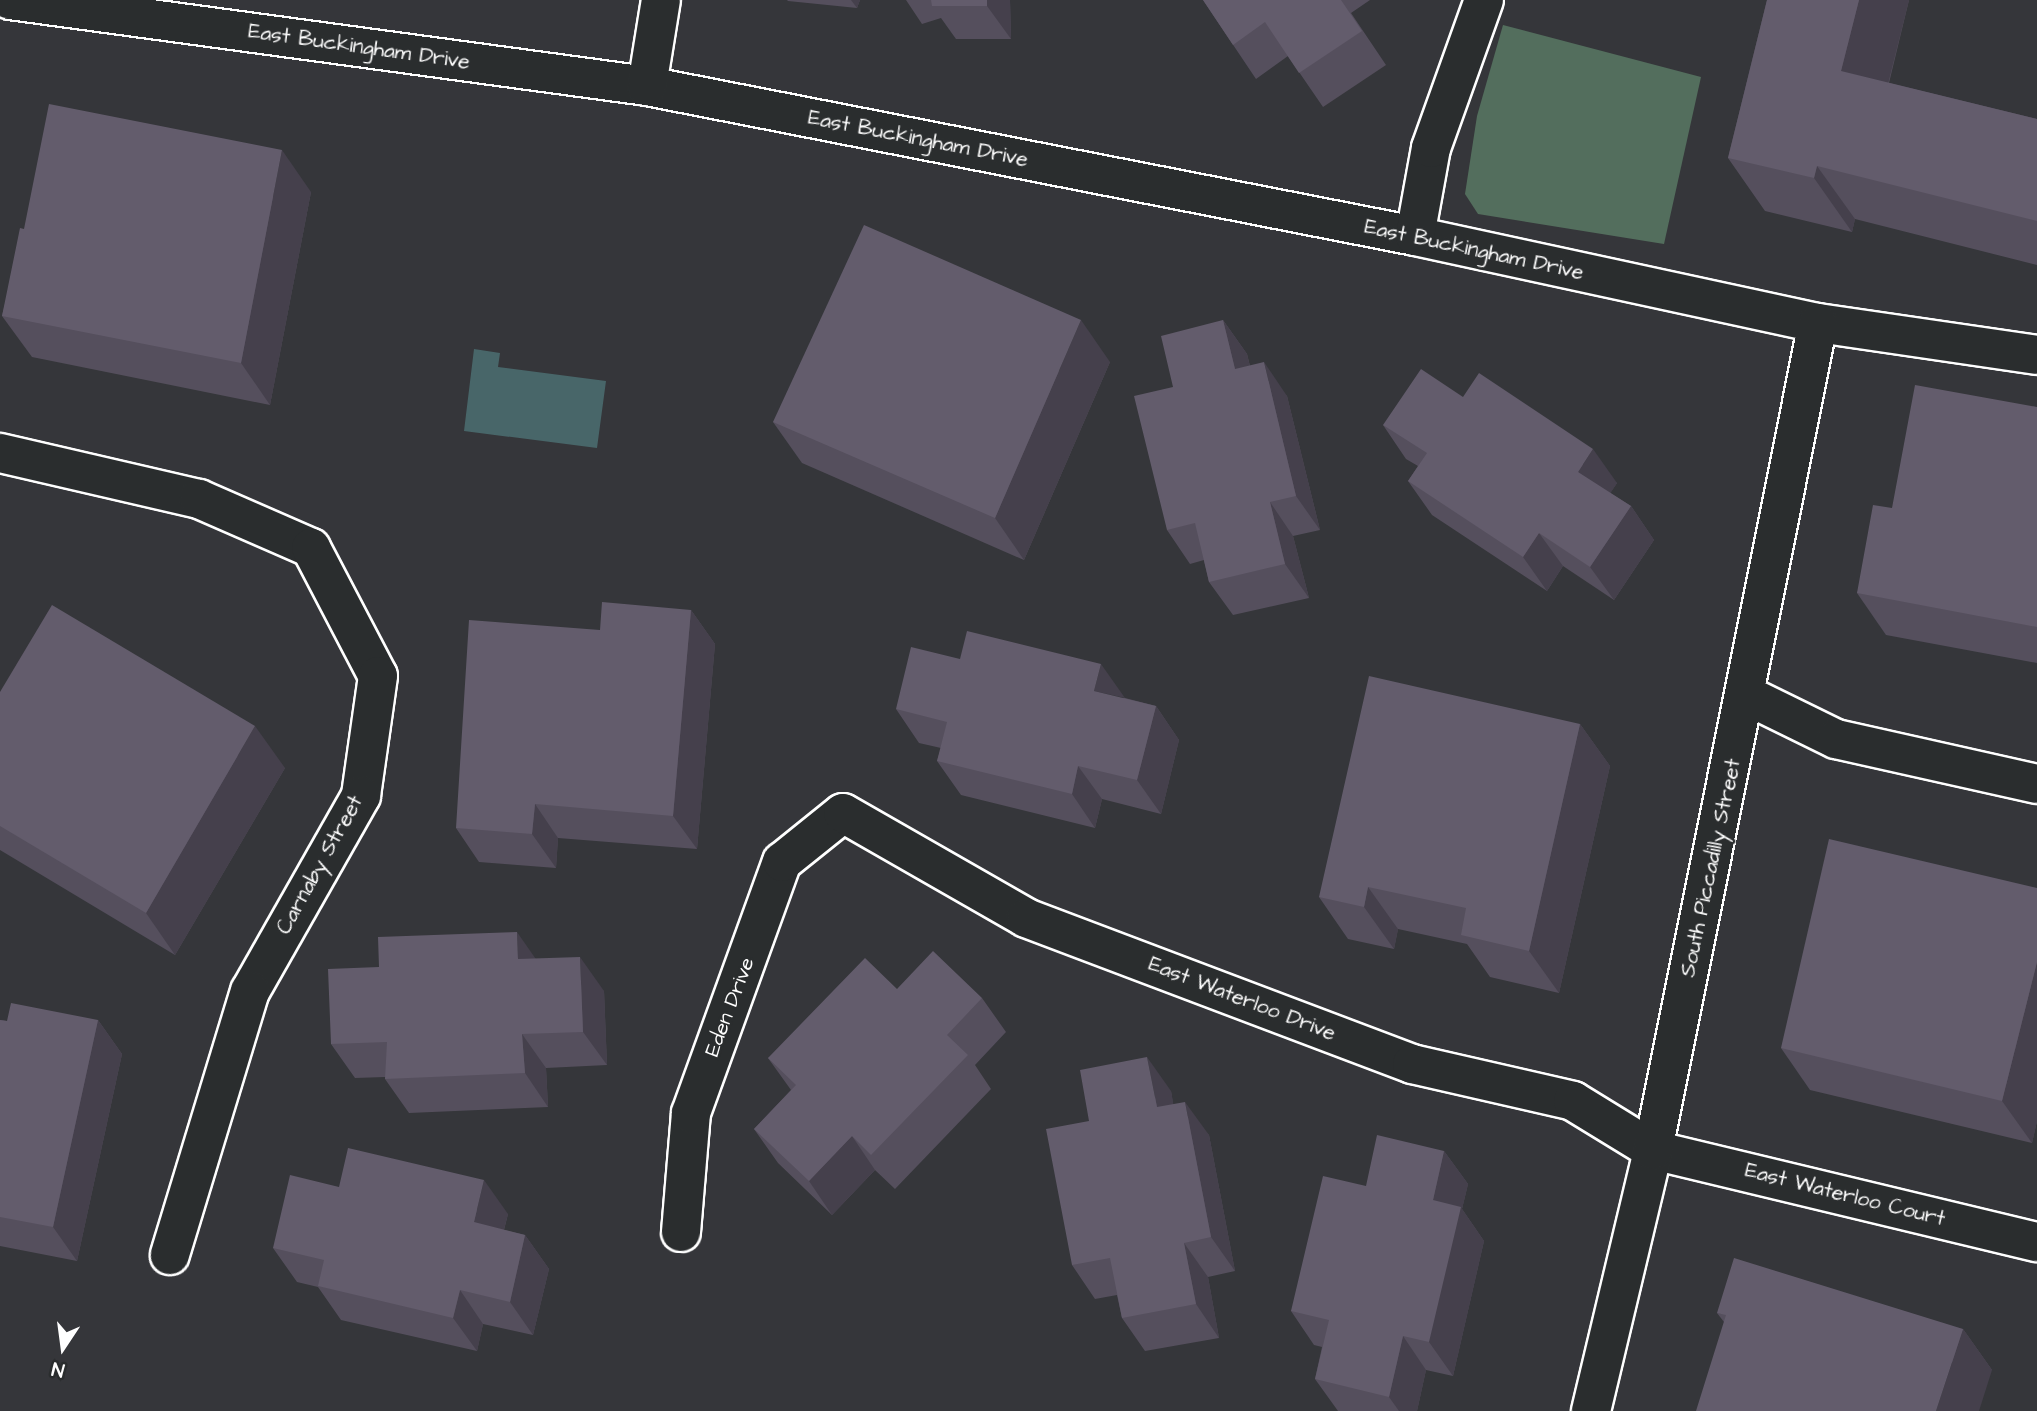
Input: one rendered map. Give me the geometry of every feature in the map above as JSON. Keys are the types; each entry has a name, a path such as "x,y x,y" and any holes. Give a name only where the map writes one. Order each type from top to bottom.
{"street":[{"name":"East Buckingham Drive","path":"10,0 647,86 1415,236 1818,323"},
{"path":"647,86 662,0"},
{"path":"1415,236 1431,148 1484,0"},
{"path":"1818,323 2037,355"},
{"name":"South Piccadilly Street","path":"1591,1411 1653,1150 1746,695 1818,323"},
{"name":"Carnaby Street","path":"0,453 199,499 311,548 377,676 361,796 250,991 170,1255"},
{"path":"1746,695 1836,739 2037,784"},
{"name":"East Waterloo Drive","path":"843,813 1026,918 1412,1064 1573,1101 1653,1150"},
{"name":"Eden Drive","path":"681,1232 691,1113 782,862 843,813"},
{"name":"East Waterloo Court","path":"1653,1150 2037,1242"}],"green space":[{"path":"1503,25 1701,77 1664,244 1478,214 1465,194 1477,116"}],"water":[{"path":"474,349 500,353 498,367 606,381 597,448 464,431"}],"building":[{"path":"931,0 987,0 987,6 932,6"},
{"path":"1203,0 1341,0 1362,31 1299,73 1265,22 1233,45"},
{"path":"1767,0 1859,0 1841,71 2037,119 2037,221 1817,166 1814,178 1728,158"},
{"path":"49,104 282,150 241,363 2,316 20,228 24,229"},
{"path":"864,225 1081,320 995,518 773,422"},
{"path":"1223,320 1235,369 1264,362 1296,496 1270,502 1285,564 1209,582 1195,523 1167,530 1134,396 1173,387 1161,336"},
{"path":"1421,369 1463,397 1479,373 1593,449 1578,472 1631,506 1590,567 1539,533 1523,557 1408,481 1427,453 1383,425"},
{"path":"1915,385 2037,407 2037,627 1857,593 1873,505 1892,508"},
{"path":"602,602 691,610 673,816 535,804 532,834 456,828 469,620 600,630"},
{"path":"52,605 255,726 146,913 0,826 0,692"},
{"path":"967,631 1101,664 1094,691 1156,706 1137,780 1078,766 1072,794 937,761 947,722 896,709 911,647 960,659"},
{"path":"1369,676 1580,724 1529,951 1461,935 1466,908 1368,887 1364,907 1319,897"},
{"path":"1829,839 2037,888 2037,962 2002,1101 1781,1048"},
{"path":"517,932 518,959 580,957 583,1032 522,1034 525,1073 385,1079 387,1042 331,1044 328,969 379,967 378,937"},
{"path":"933,951 982,998 947,1035 968,1055 871,1155 852,1136 809,1181 754,1129 796,1085 768,1058 865,958 897,989"},
{"path":"11,1003 98,1020 53,1227 0,1217 0,1020 7,1021"},
{"path":"1147,1057 1157,1107 1185,1102 1211,1237 1184,1243 1196,1304 1122,1318 1110,1258 1072,1265 1046,1129 1089,1121 1080,1070"},
{"path":"1377,1135 1444,1151 1433,1200 1461,1207 1429,1342 1403,1336 1389,1397 1315,1379 1329,1320 1291,1311 1323,1176 1366,1186"},
{"path":"348,1148 484,1180 474,1222 525,1235 510,1302 460,1290 453,1318 318,1286 324,1260 273,1248 290,1175 339,1187"},
{"path":"1734,1258 1963,1329 1936,1411 1696,1411 1726,1315 1717,1313"}]}
